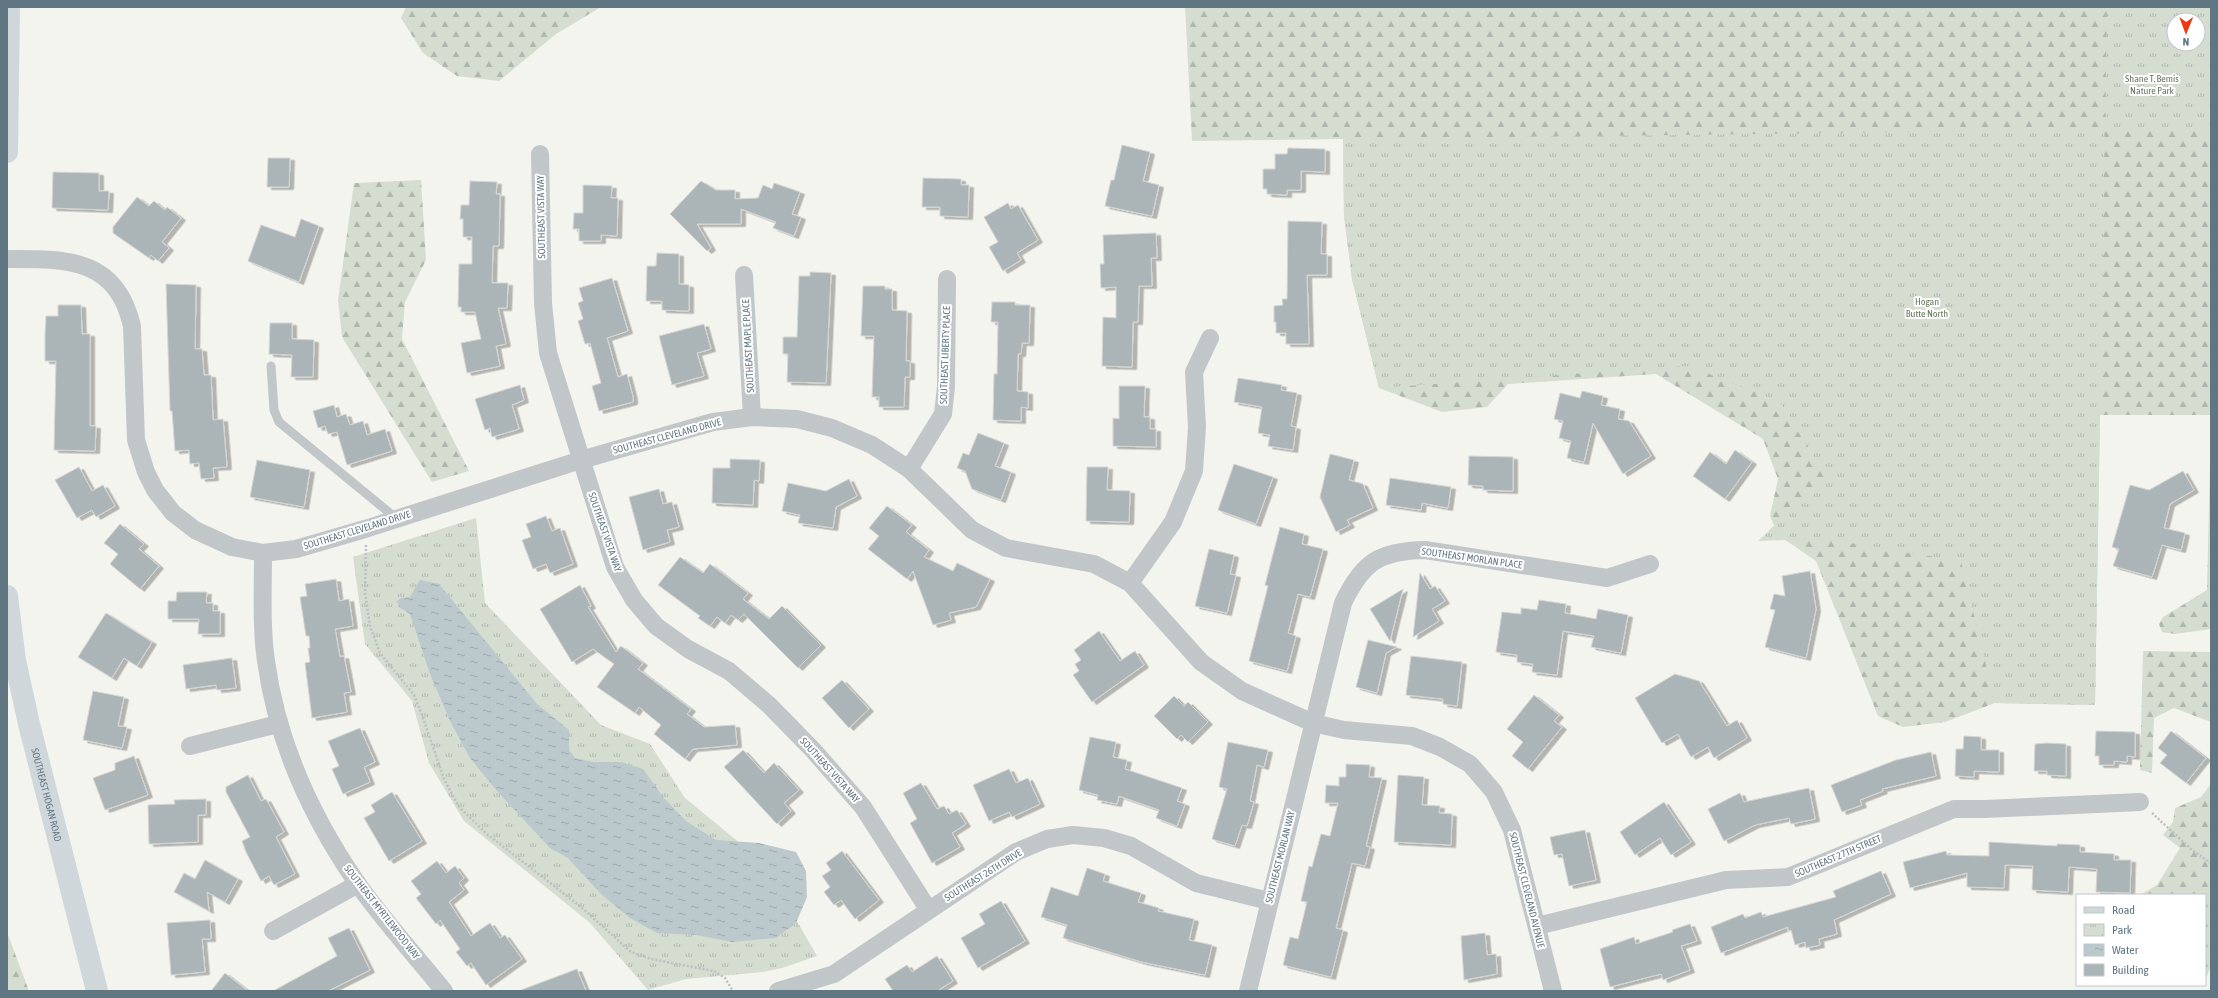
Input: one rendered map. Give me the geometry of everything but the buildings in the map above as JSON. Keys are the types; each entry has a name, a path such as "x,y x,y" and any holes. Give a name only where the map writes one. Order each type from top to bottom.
{"main road":[{"path":"7,152 9,7"},
{"name":"SOUTHEAST HOGAN ROAD","path":"7,596 15,660 29,724 98,991"}],"street":[{"name":"SOUTHEAST VISTA WAY","path":"540,154 544,326 548,352 615,567 634,600 656,626 688,649 729,671 769,705 808,745 863,807 928,910"},
{"name":"SOUTHEAST CLEVELAND DRIVE","path":"7,259 61,260 78,263 92,268 114,286 128,310 132,326 136,440 146,472 155,490 173,512 195,530 232,547 263,553 296,549 365,529 581,460 713,422 752,417 797,419 832,428 872,445 909,469 972,530 1006,548 1094,564 1130,583 1201,662 1242,692 1313,723 1344,730 1412,736 1440,747 1470,764 1494,792"},
{"name":"SOUTHEAST MAPLE PLACE","path":"744,275 752,417"},
{"name":"SOUTHEAST LIBERTY PLACE","path":"909,469 943,414 946,387 947,279"},
{"path":"1130,583 1173,522 1194,470 1197,427 1194,372 1210,338"},
{"name":"SOUTHEAST MORLAN PLACE","path":"1313,723 1343,603 1354,582 1380,557 1400,551 1425,550 1607,578 1650,564"},
{"name":"SOUTHEAST MYRTLEWOOD WAY","path":"263,553 266,661 278,724 300,785 330,840 358,884 444,991"},
{"name":"SOUTHEAST MORLAN WAY","path":"1248,991 1313,723"},
{"path":"190,746 278,724"},
{"name":"SOUTHEAST CLEVELAND AVENUE","path":"1494,792 1512,830 1553,991"},
{"name":"SOUTHEAST 27TH STREET","path":"1536,926 1726,880 1788,877 1954,809 1985,810 2140,802"},
{"name":"SOUTHEAST 26TH DRIVE","path":"778,991 834,974 1016,852 1047,839 1073,835 1104,838 1131,846 1196,883 1269,901"},
{"path":"273,931 358,884"}],"lane":[{"path":"271,366 274,410 279,422 397,519"}],"path":[{"path":"365,529 367,556 365,593 370,626 380,653 414,695 444,779 459,807 487,834 581,907 631,952 651,959 714,971 725,978 733,991"},
{"path":"2140,802 2192,850 2211,863"}],"green space":[{"path":"406,7 601,7 556,34 499,81 457,76 423,53 401,18"},
{"path":"1185,7 2211,7 2211,415 2100,415 2095,705 1995,703 1945,722 1903,727 1878,716 1816,561 1778,535 1770,516 1778,479 1763,439 1656,374 1508,384 1487,407 1442,412 1379,388 1352,279 1344,216 1343,139 1192,141"},
{"name":"Shane T. Bemis Nature Park","path":"2107,7 2211,7 2211,129 2105,130"},
{"name":"Hogan Butte North","path":"2105,130 2095,705 1995,703 1961,561 1821,539 1758,541 1825,476 1780,402 1689,366 1379,388 1352,279 1344,216 1343,139"},
{"path":"421,180 426,260 405,302 402,339 469,471 432,482 342,337 338,300 354,183"},
{"path":"2211,415 2211,629 2175,634 2162,632 2159,624 2163,617 2207,590"},
{"path":"476,518 485,603 601,725 650,744 685,798 763,862 817,956 782,968 763,972 686,979 648,990 590,923 464,821 429,763 412,701 365,644 353,557"},
{"path":"2143,651 2211,652 2211,722 2174,708 2154,718 2152,773 2140,770"},
{"path":"2211,784 2211,966 2206,978 2206,894 2142,894 2157,885 2180,848 2163,835 2173,822 2175,808 2201,797"},
{"path":"7,932 29,991 7,991"}],"water":[{"path":"420,580 439,584 537,704 569,730 569,750 575,758 593,762 621,762 643,769 663,797 686,821 716,840 759,843 796,852 806,871 807,897 796,923 776,938 732,942 697,935 657,933 630,918 601,894 568,858 550,848 497,791 470,758 450,721 430,674 410,614 399,607 397,601 401,598 410,597"}]}
